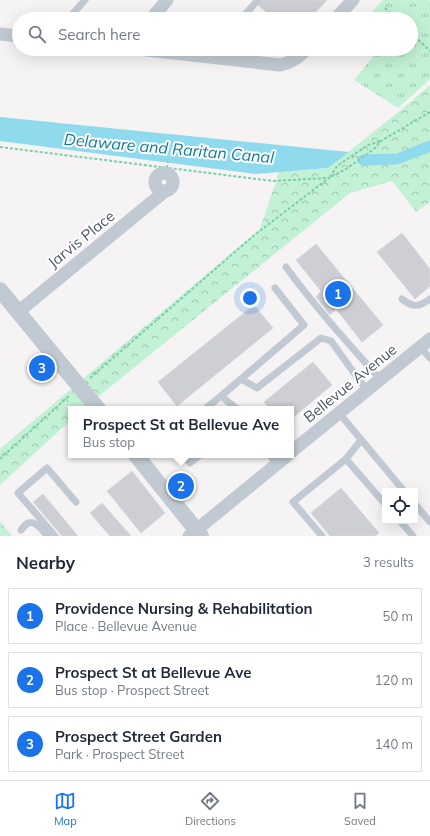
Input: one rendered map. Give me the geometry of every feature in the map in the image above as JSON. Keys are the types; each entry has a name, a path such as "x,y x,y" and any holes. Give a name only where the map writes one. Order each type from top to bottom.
{"street":[{"path":"156,12 167,0"},
{"path":"342,12 353,0"},
{"path":"0,34 12,35"},
{"path":"240,56 280,65 291,62 300,56"},
{"name":"Jarvis Place","path":"18,312 164,192 155,186 155,180 159,174 167,168"},
{"path":"0,290 95,406"},
{"name":"Bellevue Avenue","path":"294,450 425,343"},
{"path":"138,458 195,534 274,460"}],"lane":[{"path":"74,12 85,0"},
{"path":"247,12 258,0"},
{"path":"286,267 337,332 381,380"},
{"path":"209,406 304,325 275,288"},
{"path":"402,299 410,305 422,305 430,299"},
{"path":"241,379 257,388 320,338 331,341 367,391"},
{"path":"425,343 430,358"},
{"path":"221,396 233,406"},
{"path":"339,413 401,488"},
{"path":"322,536 294,502 346,459 361,440"},
{"path":"186,458 190,463 196,458"},
{"path":"346,459 382,501"},
{"path":"55,536 18,493 47,468 76,502"},
{"path":"418,508 430,522"},
{"path":"21,530 29,523 33,522 47,536"},
{"path":"403,524 413,536"}],"path":[{"path":"385,8 389,12"},
{"path":"418,40 430,51"},
{"path":"0,459 252,237 329,178 346,169 374,149 382,141 430,112"},
{"path":"329,178 337,166 368,145 382,141"},
{"path":"0,147 273,181 329,178"}],"green space":[{"path":"383,0 430,1 430,79 398,108 354,80 373,57 372,56 418,56 418,12 372,12"},
{"path":"430,85 430,202 416,212 392,181 350,193 87,406 68,406 68,423 0,485 0,449 260,229 279,172 328,168"},
{"path":"0,521 12,536 0,536"}],"water":[{"path":"0,117 349,152 328,168 256,174 0,141"}],"building":[{"path":"261,0 327,0 316,12 266,12 257,4"},
{"path":"402,233 430,269 430,286 415,299 377,252"},
{"path":"316,244 383,325 362,342 336,309 330,315 316,297 321,291 296,260"},
{"path":"254,305 273,328 177,406 158,382"},
{"path":"313,362 332,385 294,417 294,406 267,406 264,402"},
{"path":"132,471 165,513 141,533 107,491"},
{"path":"341,488 379,533 375,536 330,536 311,513"},
{"path":"43,494 78,536 62,536 33,502"},
{"path":"102,503 131,536 110,536 90,513"}],"waterway":[{"name":"Delaware and Raritan Canal","path":"363,160 397,159 430,146"}],"place":[{"name":"Providence Nursing & Rehabilitation","path":"338,294"},
{"name":"Prospect Street Garden","path":"42,368"},
{"name":"Prospect St at Bellevue Ave","path":"181,486"}]}
